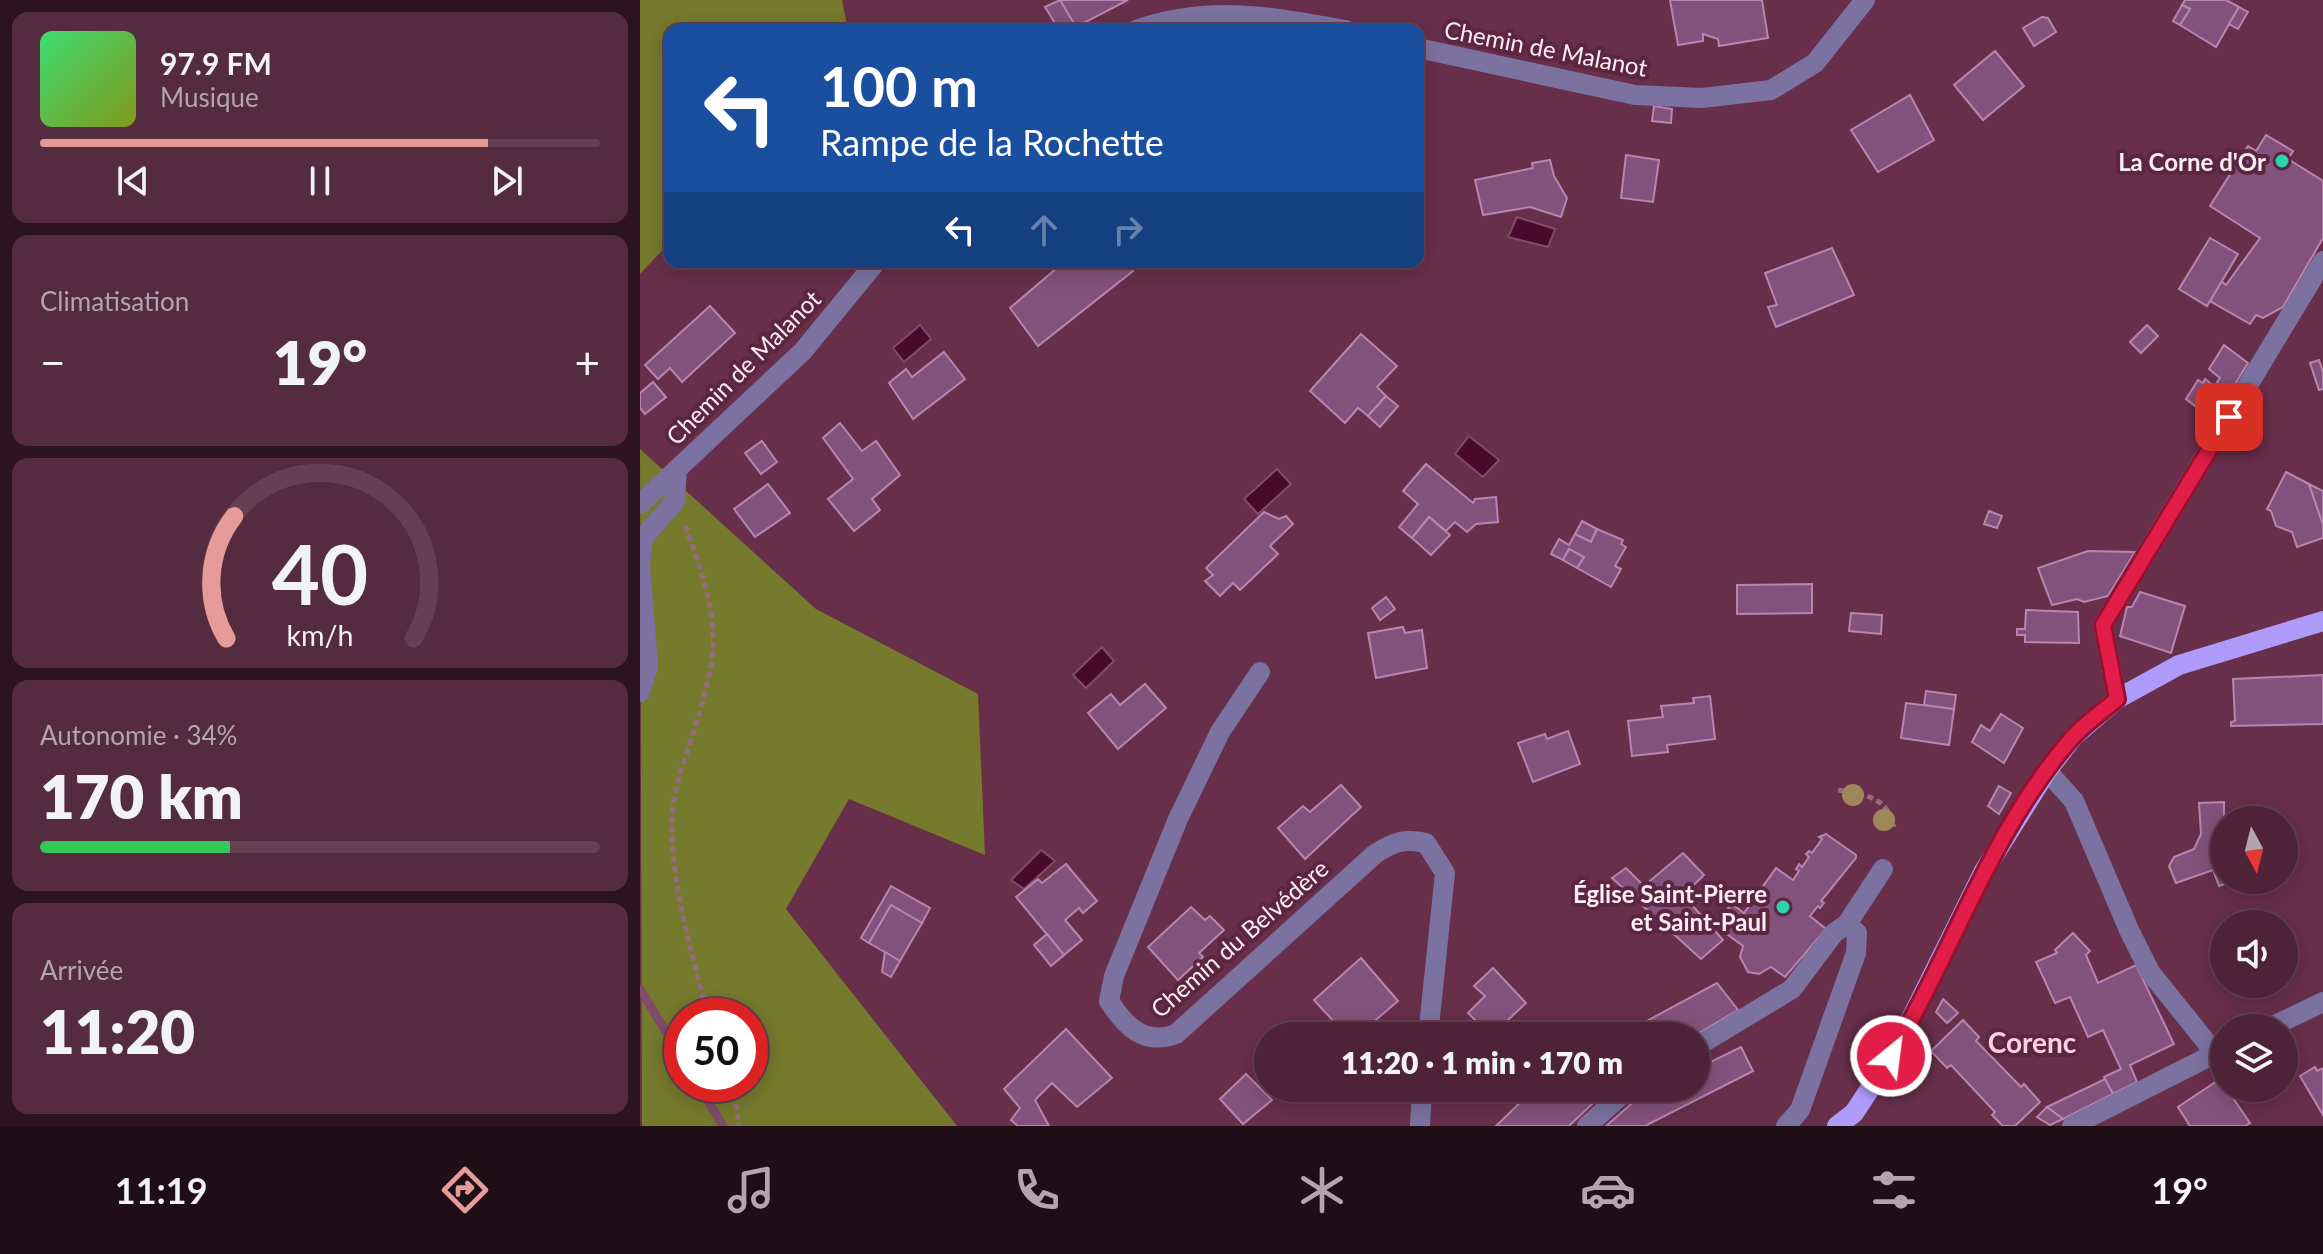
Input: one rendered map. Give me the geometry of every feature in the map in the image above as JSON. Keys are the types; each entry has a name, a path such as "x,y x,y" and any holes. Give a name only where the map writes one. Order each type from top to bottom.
{"main road":[{"path":"1837,1126 1854,1113 1895,1050 1984,871 2047,771 2073,737 2117,699 2179,665 2323,621"}],"street":[{"name":"Chemin de Malanot","path":"1424,49 1635,95 1702,98 1771,90 1815,63 1865,0"},
{"path":"1153,24 1167,19 1223,13 1313,24"},
{"path":"2117,699 2103,625 2323,261"},
{"name":"Chemin de Malanot","path":"640,504 803,351 871,268"},
{"path":"640,692 648,666 640,564 643,538 675,501 677,469"},
{"name":"Chemin du Belvédère","path":"1260,672 1220,732 1178,819 1114,976 1109,1001 1125,1025 1144,1036 1161,1040 1176,1034 1375,854 1393,842 1410,839 1426,843 1445,873 1429,1022"},
{"path":"2047,771 2074,801 2150,972 2210,1040"},
{"path":"1710,1039 1792,989 1834,933 1847,924 1883,869"},
{"path":"1786,1126 1800,1110 1856,953 1857,933 1847,924"},
{"path":"2298,1014 2323,1002"},
{"path":"2072,1126 2210,1056"},
{"path":"1420,1126 1421,1102"},
{"path":"1587,1126 1614,1102"}],"path":[{"path":"675,501 695,552 714,640 701,709 678,780 672,822 684,921 703,998"},
{"path":"1838,790 1874,796 1890,811 1894,827"},
{"path":"736,1102 739,1126"}],"green space":[{"path":"640,0 842,0 847,24 664,24 664,248 640,274"},
{"path":"640,449 816,609 978,694 985,855 849,799 786,909 957,1126 642,1126"}],"shaded area":[{"path":"1517,217 1555,229 1548,247 1508,237"},
{"path":"920,325 931,339 904,362 893,348"},
{"path":"1469,436 1499,460 1483,477 1455,454"},
{"path":"1277,469 1291,484 1258,514 1244,499"},
{"path":"1102,647 1114,661 1086,688 1073,675"},
{"path":"1041,850 1055,861 1024,889 1011,880"}],"building":[{"path":"1060,0 1128,0 1082,24 1074,24"},
{"path":"1060,0 1074,24 1055,24 1045,7"},
{"path":"1670,0 1762,0 1768,38 1719,46 1718,39 1703,34 1703,41 1678,45"},
{"path":"2185,0 2226,0 2239,7 2216,47 2180,25 2190,9 2182,5"},
{"path":"2182,5 2190,9 2180,25 2173,21"},
{"path":"2239,7 2248,12 2238,29 2229,24"},
{"path":"2042,17 2048,18 2056,32 2034,46 2023,28"},
{"path":"1995,51 2024,86 1983,120 1954,85"},
{"path":"1910,95 1934,140 1878,172 1851,130"},
{"path":"1654,106 1672,109 1671,123 1652,121"},
{"path":"2266,135 2293,151 2288,159 2323,181 2323,238 2283,307 2263,318 2256,315 2250,324 2210,301 2221,281 2226,285 2260,238 2210,206 2248,146 2256,151"},
{"path":"1626,155 1659,160 1653,202 1621,198"},
{"path":"1550,160 1554,176 1567,198 1561,217 1530,207 1483,215 1475,180 1533,168 1532,163"},
{"path":"2210,238 2238,254 2207,306 2179,289"},
{"path":"1832,248 1854,295 1776,327 1768,307 1777,305 1765,273"},
{"path":"1057,268 1131,268 1133,271 1038,346 1010,308"},
{"path":"710,306 735,333 682,382 670,368 658,379 645,365"},
{"path":"2147,325 2158,336 2141,353 2130,342"},
{"path":"1361,334 1397,366 1377,387 1386,396 1368,416 1358,408 1345,423 1310,391"},
{"path":"2224,345 2248,363 2229,394 2217,382 2220,378 2209,369"},
{"path":"944,352 965,379 913,419 889,383 906,369 912,377"},
{"path":"2319,360 2323,389 2319,390 2310,363"},
{"path":"2205,379 2219,390 2215,395 2224,402 2213,420 2186,399 2198,380 2203,383"},
{"path":"653,382 666,397 645,414 640,408 640,393"},
{"path":"1386,396 1398,406 1380,427 1368,416"},
{"path":"840,423 862,451 876,441 900,475 872,499 880,510 854,531 828,499 853,479 823,438"},
{"path":"762,441 777,462 761,474 745,453"},
{"path":"1426,464 1473,503 1475,499 1496,497 1498,522 1476,524 1467,532 1455,522 1446,531 1429,517 1412,538 1399,527 1418,504 1403,491"},
{"path":"2286,472 2309,484 2323,524 2323,538 2297,547 2292,532 2276,526 2271,511 2267,509"},
{"path":"768,484 790,513 755,537 734,509"},
{"path":"2309,484 2323,491 2323,522 2322,522"},
{"path":"1989,511 2002,516 1997,528 1984,524"},
{"path":"1264,512 1279,519 1286,516 1293,524 1270,546 1278,554 1240,590 1233,583 1220,596 1205,581 1213,575 1206,568"},
{"path":"1429,517 1450,535 1431,555 1412,538"},
{"path":"1582,521 1597,529 1591,542 1575,534"},
{"path":"1597,529 1623,540 1621,544 1626,547 1615,566 1621,569 1611,587 1577,568 1584,557 1569,549 1563,560 1551,554 1559,539 1569,545 1575,534 1591,542"},
{"path":"1569,549 1584,557 1577,568 1563,560"},
{"path":"2088,551 2135,552 2108,596 2052,605 2038,568"},
{"path":"1812,584 1812,613 1737,614 1737,585"},
{"path":"2140,592 2185,606 2171,653 2120,636 2127,607 2132,607"},
{"path":"1386,597 1395,609 1380,620 1372,608"},
{"path":"2026,610 2078,612 2079,643 2025,642 2025,635 2017,635 2017,629 2025,629"},
{"path":"1851,613 1882,615 1881,634 1849,631"},
{"path":"1403,627 1405,633 1422,630 1427,668 1376,678 1368,633"},
{"path":"2323,675 2323,724 2231,726 2231,722 2235,721 2233,679"},
{"path":"1145,684 1166,708 1118,749 1088,713 1111,694 1120,705"},
{"path":"1926,691 1956,695 1954,709 1924,705"},
{"path":"1710,696 1715,739 1667,745 1668,752 1632,756 1628,721 1663,717 1661,706 1694,703 1693,698"},
{"path":"1906,703 1954,709 1949,745 1901,738"},
{"path":"2001,714 2023,728 2004,763 1972,742 1981,725 1990,731"},
{"path":"1568,731 1580,764 1533,782 1518,743 1545,734 1547,739"},
{"path":"1341,785 1361,807 1305,859 1278,828 1303,806 1310,812"},
{"path":"1999,786 2011,793 1999,814 1988,806"},
{"path":"2224,802 2224,806 2210,806 2210,871 2176,883 2169,866 2174,857 2194,849 2201,834 2199,803"},
{"name":"Église Saint-Pierre et Saint-Paul","path":"1826,834 1856,858 1821,901 1824,903 1810,916 1826,929 1785,977 1771,967 1759,974 1748,972 1740,957 1743,946 1724,932 1724,913 1732,904 1744,913 1776,868 1793,880 1799,871 1796,869 1799,864 1802,867 1809,857 1806,854 1809,851 1812,853 1822,839 1819,837"},
{"path":"1683,853 1704,875 1683,895 1723,940 1701,959 1612,878 1626,868 1644,886"},
{"path":"1066,864 1097,901 1083,913 1079,908 1065,920 1082,940 1064,955 1016,897 1038,879 1042,883"},
{"path":"891,886 930,908 922,923 891,905 869,943 861,938"},
{"path":"891,905 922,923 900,961 869,943"},
{"path":"1191,907 1205,920 1210,916 1224,930 1199,953 1203,957 1178,980 1148,947"},
{"path":"2073,933 2090,951 2086,955 2098,983 2136,965 2174,1044 2130,1065 2137,1082 2113,1094 2104,1077 2121,1069 2103,1030 2088,1037 2070,997 2055,1003 2036,962 2057,953 2055,950"},
{"path":"1047,934 1064,955 1051,966 1034,945"},
{"path":"885,952 900,961 891,977 882,972"},
{"path":"1361,958 1398,1001 1373,1022 1334,1022 1314,1000"},
{"path":"1493,968 1526,1003 1506,1022 1477,1022 1468,1013 1485,996 1474,986"},
{"path":"1717,983 1738,1010 1710,1027 1710,1022 1645,1022"},
{"path":"1943,999 1958,1013 1947,1023 1936,1012"},
{"path":"1963,1020 1979,1037 1976,1041 2040,1102 2015,1126 2003,1126 1992,1115 1995,1112 1951,1065 1947,1068 1931,1051"},
{"path":"1066,1029 1112,1078 1077,1107 1052,1083 1035,1100 1049,1126 1018,1126 1011,1120 1020,1108 1004,1089"},
{"path":"1741,1047 1753,1071 1710,1093 1710,1062"},
{"path":"2315,1067 2317,1071 2323,1068 2323,1115 2300,1076"},
{"path":"1246,1074 1254,1082 1254,1102 1270,1102 1243,1124 1220,1099"},
{"path":"2105,1079 2113,1094 2063,1119 2047,1107"},
{"path":"2210,1086 2210,1102 2236,1102 2250,1123 2245,1126 2190,1126 2178,1107"},
{"path":"1521,1102 1594,1102 1569,1126 1496,1126"},
{"path":"1633,1102 1692,1102 1645,1126 1606,1126"},
{"path":"2047,1107 2063,1119 2050,1125 2037,1117"}],"waterway":[{"path":"640,989 664,1028"},
{"path":"709,1102 723,1126"}],"place":[{"name":"La Corne d'Or","path":"2282,161"},
{"name":"Église Saint-Pierre et Saint-Paul","path":"1783,907"}],"district":[{"name":"Corenc","path":"2032,1042"}],"route":[{"path":"1891,1056 1984,871 2047,771 2073,737 2117,699 2103,625 2229,417"}]}
